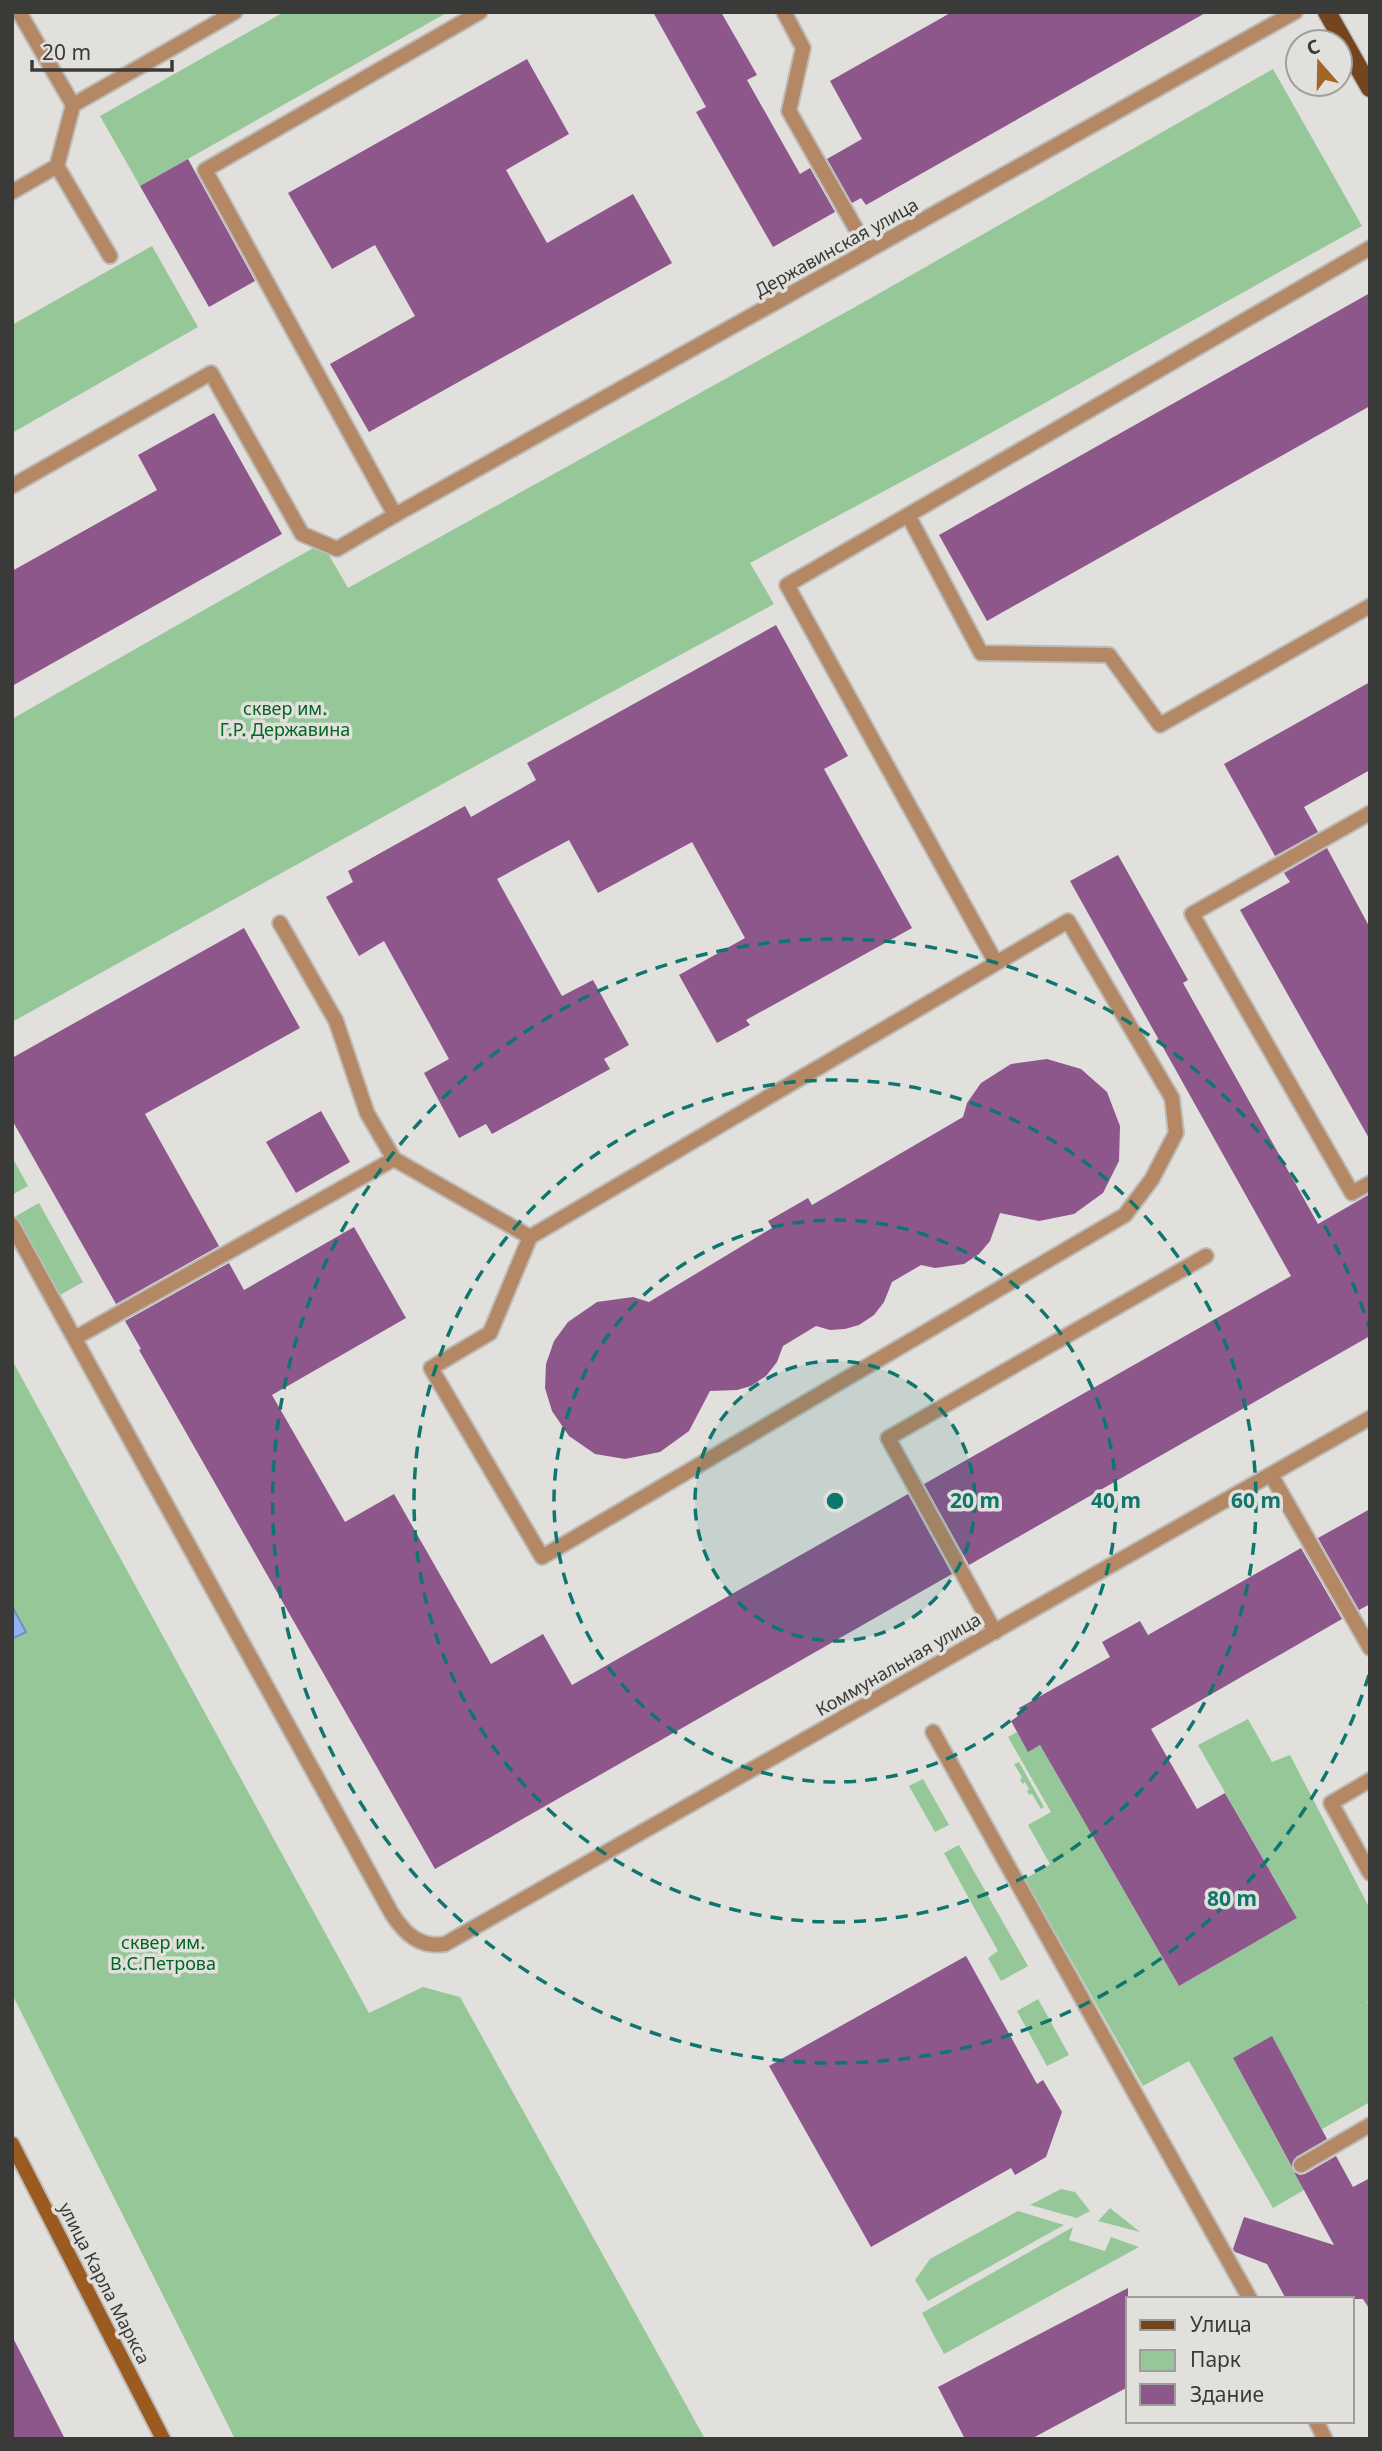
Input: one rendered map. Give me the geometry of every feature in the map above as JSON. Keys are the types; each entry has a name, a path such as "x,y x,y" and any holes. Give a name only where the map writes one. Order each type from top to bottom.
{"main road":[{"path":"1327,12 1370,88"},
{"name":"улица Карла Маркса","path":"12,2144 163,2439"}],"street":[{"path":"19,12 73,105 57,166 110,256"},
{"path":"73,105 235,12"},
{"path":"395,515 205,170 480,12"},
{"path":"784,12 803,48 789,111 869,250"},
{"name":"Державинская улица","path":"12,486 211,373 302,534 337,548 1295,12"},
{"path":"12,192 57,166"},
{"path":"996,963 787,585 1370,248"},
{"path":"908,515 981,653 1109,655 1160,725 1370,606"},
{"path":"1370,813 1192,914 1352,1193 1370,1183"},
{"path":"1068,921 1172,1098 1176,1133 1152,1179 1125,1215 542,1557 431,1368 490,1333 530,1237 996,963 1068,921"},
{"path":"280,923 336,1021 367,1113 394,1159 530,1237"},
{"path":"12,1225 75,1338 394,1159"},
{"path":"995,1632 888,1438 1206,1256"},
{"name":"Коммунальная улица","path":"75,1338 392,1914 411,1937 427,1945 445,1944 1370,1418"},
{"path":"1271,1475 1370,1648"},
{"path":"933,1732 1249,2297"},
{"path":"1370,1780 1331,1803 1370,1873"},
{"path":"1301,2165 1370,2125"},
{"path":"1317,2423 1325,2439"}],"green space":[{"path":"284,12 448,12 140,186 100,116"},
{"name":"сквер им. Г.Р. Державина","path":"1273,69 1284,88 1284,98 1289,98 1362,226 953,454 750,563 774,604 12,1022 12,719 322,543 348,588 864,302"},
{"path":"152,246 198,327 12,433 12,325"},
{"path":"12,1157 28,1186 12,1195"},
{"path":"39,1203 83,1282 60,1295 16,1216"},
{"name":"сквер им. В.С.Петрова","path":"12,1360 369,2013 423,1987 460,1997 705,2439 235,2439 12,1994 12,1639 26,1632 12,1606"},
{"path":"1248,1719 1272,1762 1290,1755 1370,1909 1370,2000 1367,2002 1370,2007 1370,2102 1322,2129 1272,2037 1233,2058 1304,2190 1273,2208 1189,2061 1143,2086 1025,1879 1050,1864 1028,1825 1051,1812 1008,1737 1017,1732 1028,1751 1040,1745 1179,1986 1297,1918 1198,1745"},
{"path":"1019,1762 1044,1807 1041,1809 1032,1794 1029,1795 1025,1782 1023,1784 1020,1780 1022,1777 1014,1764"},
{"path":"923,1779 949,1825 935,1832 909,1786"},
{"path":"959,1845 1028,1966 1001,1981 988,1958 998,1951 944,1853"},
{"path":"1038,1999 1069,2055 1047,2066 1017,2011"},
{"path":"1061,2189 1075,2192 1090,2211 1077,2218 1030,2205"},
{"path":"1110,2208 1140,2232 1098,2221"},
{"path":"1018,2211 1064,2225 928,2301 915,2280 930,2259"},
{"path":"1073,2227 1069,2240 1105,2251 1111,2237 1139,2247 944,2354 922,2313"}],"water":[{"path":"12,1606 26,1632 12,1639"}],"building":[{"path":"653,12 721,12 757,75 747,80 800,174 810,168 835,212 773,247 696,112 706,107"},
{"path":"952,12 1207,12 866,205 861,198 852,203 827,159 862,139 830,81"},
{"path":"527,59 569,134 506,170 547,243 633,194 672,263 369,432 330,364 415,316 375,245 332,269 288,193"},
{"path":"188,159 255,281 209,307 140,186"},
{"path":"1370,293 1370,406 987,621 939,535"},
{"path":"214,413 282,534 12,686 12,571 157,490 138,455"},
{"path":"776,625 848,756 824,769 912,928 746,1020 750,1025 717,1043 679,975 745,938 692,842 598,893 569,840 497,879 562,996 593,980 629,1045 604,1059 610,1069 492,1134 486,1124 459,1138 424,1073 449,1059 384,941 359,956 326,897 353,882 348,871 465,806 471,817 536,780 527,763"},
{"path":"1370,682 1370,770 1304,807 1318,832 1275,856 1224,764"},
{"path":"1327,848 1370,928 1370,1140 1240,910 1290,882 1284,873"},
{"path":"1118,855 1188,980 1183,983 1318,1224 1370,1194 1370,1336 969,1565 924,1484 1291,1276 1070,881"},
{"path":"244,928 300,1028 145,1114 219,1246 116,1304 12,1120 12,1058"},
{"path":"1047,1059 1081,1069 1107,1092 1120,1126 1119,1161 1103,1193 1074,1214 1039,1221 1000,1213 990,1241 979,1254 964,1264 935,1268 921,1265 892,1282 884,1302 874,1315 859,1325 830,1330 816,1326 783,1346 777,1362 766,1376 751,1386 737,1390 710,1391 689,1431 660,1452 625,1459 595,1454 569,1436 552,1411 545,1388 546,1364 554,1341 568,1322 597,1302 633,1297 649,1302 772,1228 768,1221 808,1198 812,1205 963,1117 967,1103 981,1083 1011,1064"},
{"path":"321,1111 350,1162 296,1193 266,1142"},
{"path":"354,1227 406,1318 272,1395 345,1522 394,1494 491,1664 543,1634 572,1685 908,1494 952,1574 435,1869 125,1321 229,1263 244,1290"},
{"path":"1370,1509 1370,1604 1359,1610 1318,1538"},
{"path":"1301,1548 1342,1619 1151,1729 1197,1809 1225,1793 1297,1918 1179,1986 1040,1745 1028,1752 1011,1721 1022,1713 1019,1708 1110,1657 1102,1642 1140,1621 1148,1635"},
{"path":"966,1956 1037,2084 1043,2080 1062,2112 1046,2157 1015,2175 1011,2168 871,2247 769,2066"},
{"path":"1272,2036 1327,2139 1296,2157 1292,2167 1233,2058"},
{"path":"1336,2156 1353,2187 1370,2178 1370,2310 1363,2299 1354,2297 1285,2297 1267,2264 1233,2249 1244,2217 1334,2245 1294,2172 1305,2174"},
{"path":"1128,2288 1126,2388 1031,2439 965,2439 938,2387"},
{"path":"12,2336 65,2439 12,2439"}]}
